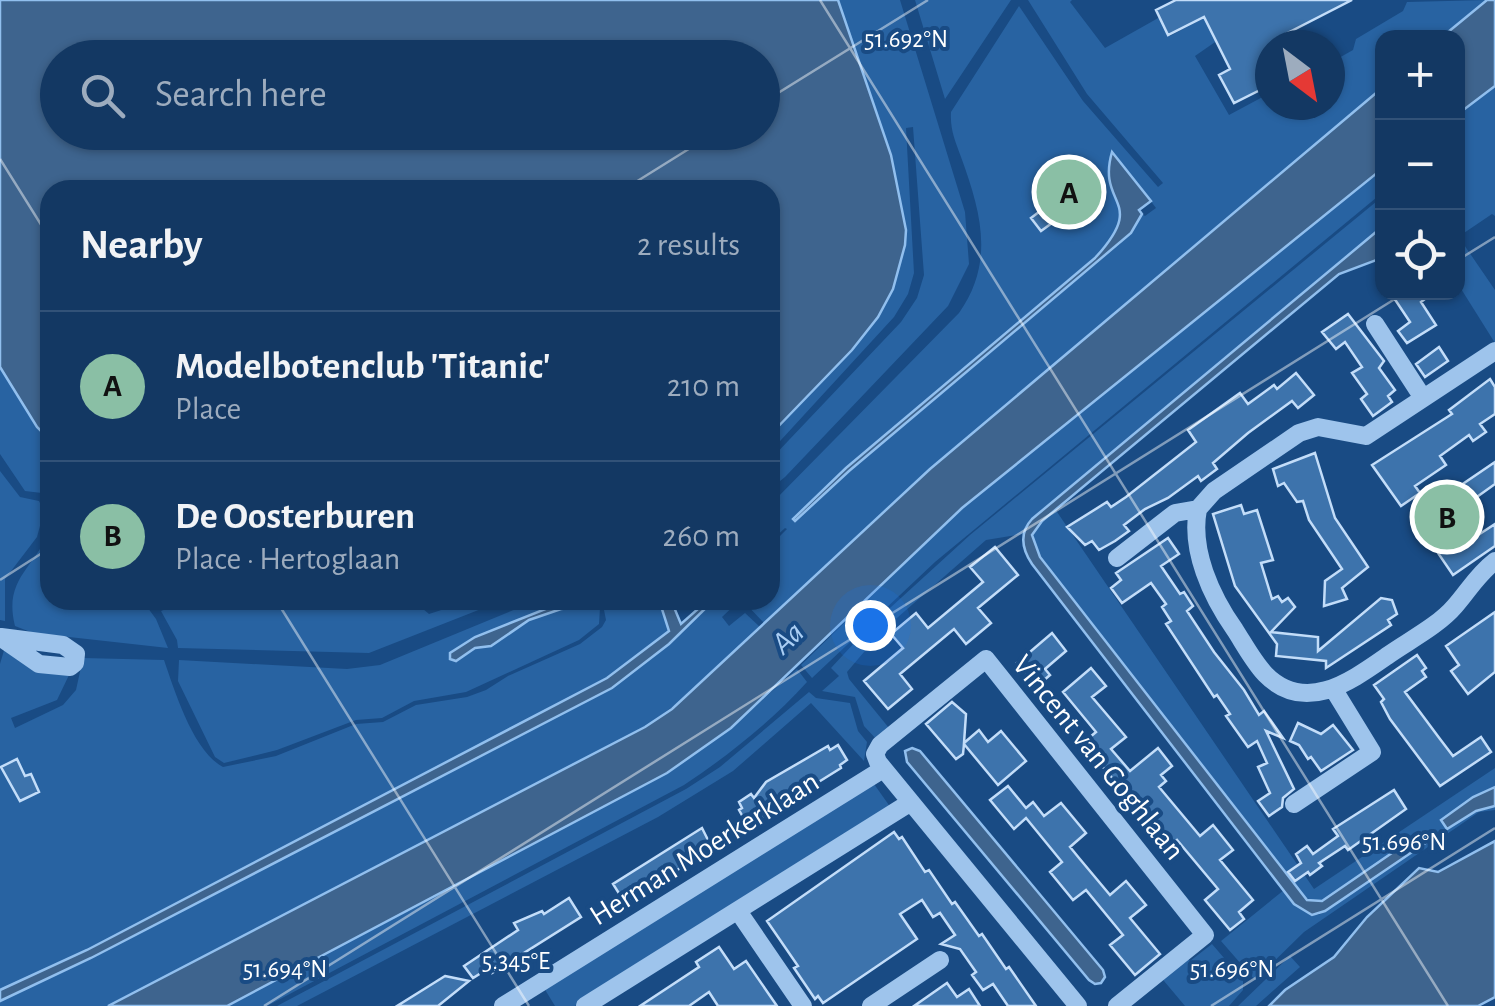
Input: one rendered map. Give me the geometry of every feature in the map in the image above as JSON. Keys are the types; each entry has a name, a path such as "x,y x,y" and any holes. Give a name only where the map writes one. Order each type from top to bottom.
{"street":[{"path":"1374,324 1423,398"},
{"path":"1495,351 1366,436 1318,427 1299,432 1214,491 1198,509 1194,528 1196,546 1222,611 1265,673 1282,686 1305,693 1334,690 1453,609 1475,576 1495,561"},
{"path":"1117,558 1175,513 1198,509"},
{"name":"Vincent van Goghlaan","path":"883,769 875,754 880,745 986,660 1205,934 1118,1006"},
{"path":"1294,804 1372,752 1334,690"},
{"path":"883,769 1078,1006"},
{"name":"Herman Moerkerklaan","path":"503,1006 883,769"},
{"path":"585,1006 911,802"},
{"path":"738,911 803,1006"},
{"path":"871,1006 940,960"}],"shaded area":[{"path":"838,0 900,0 965,212 969,264 948,306 780,481 780,449 901,322 917,298 924,275 913,127 906,128 914,273 908,294 894,317 780,441 780,425 852,350 878,317 893,289 906,230 891,155"},
{"path":"915,0 1011,0 945,99"},
{"path":"1028,0 1072,0 1105,48 1160,17 1170,36 1206,17 1218,40 1195,56 1229,115 1255,101 1255,120 1344,120 930,469 780,608 780,536 787,529 780,533 780,495 959,313 970,294 981,256 981,236 974,197 953,135 951,112 1019,6 1083,101 1158,187 1163,183 1087,94","holes":["1108,166 1130,174 1156,208 1145,216 1142,214 1120,244 849,471 795,521 846,468 1095,258 1119,222"]},
{"path":"1487,0 1451,30 1375,30 1375,94 1345,119 1345,55 1353,50 1356,39 1403,11 1407,2"},
{"path":"1495,86 1495,216 1492,214 1465,232 1465,120 1465,109"},
{"path":"1375,175 1375,199 935,562 812,678 801,665 962,508"},
{"path":"1375,203 1375,234 1351,256 1032,519 1023,534 986,540 881,632 847,672 889,728 877,740 864,726 855,697 822,691 839,676 831,668 868,628 970,535"},
{"path":"1465,246 1495,290 1495,343 1465,295"},
{"path":"0,367 40,430 40,493 25,491 0,454"},
{"path":"0,471 20,497 39,501 40,526 37,537 5,579 5,621 0,620"},
{"path":"1055,509 1314,889 1495,768 1495,787 1473,797 1462,817 1495,806 1495,810 1479,812 1304,932 1255,980 1221,941 1284,890 1294,904 1318,915 1427,841 1318,903 1302,896 1035,550 1034,532"},
{"path":"40,549 40,610 149,610 168,648 33,633 15,626 13,596 22,574"},
{"path":"424,610 429,614 479,610 369,653 178,648 161,611"},
{"path":"514,610 600,610 599,624 579,640 466,692 414,701 382,718 356,720 277,750 224,763 215,757 178,681 179,660 347,669 380,665"},
{"path":"604,610 662,610 669,631 607,678 87,950 0,990 0,664 5,647 70,673 57,700 11,718 15,728 63,705 76,690 83,658 164,660 194,735 223,767 276,756 356,724 383,722 416,705 486,690 580,644 606,620"},
{"path":"704,610 729,610 722,617 729,626 745,613 760,627 695,690 645,727 108,1006 0,1006 0,1001 91,958 612,688 669,644"},
{"path":"752,610 778,610 764,623"},
{"path":"797,669 807,682 793,697 749,737 684,785 267,1006 227,1006 667,773 731,728"},
{"path":"809,692 816,698 850,703 858,731 867,742 864,761 811,703 733,771 658,817 297,1006 277,1006 686,789 720,767"},
{"path":"874,784 891,808 575,1006 555,1006 544,988"},
{"path":"1212,944 1243,980 1243,990 1229,1006 1185,1006 1159,975 1184,954 1190,961"},
{"path":"1290,956 1300,967 1256,1006 1238,1006"}],"water":[{"path":"0,0 838,0 891,155 906,230 905,245 893,289 878,317 780,425 780,180 40,180 40,430 0,367"},
{"path":"1487,0 1495,0 1495,86 1465,109 1465,30 1451,30"},
{"name":"Aa","path":"1375,94 1375,175 962,508 731,728 667,773 227,1006 108,1006 645,727 672,709 930,469"},
{"path":"1112,152 1151,201 1139,210 1142,214 1131,233 795,521 846,468 1095,258 1111,239 1120,213 1110,183"},
{"path":"1375,233 1375,261 1339,274 1042,521 1032,535 1040,557 1307,900 1322,901 1421,833 1427,842 1325,911 1312,915 1294,904 1032,564 1024,547 1024,535 1032,519"},
{"path":"543,610 558,610 529,620 491,646 475,648 456,661 450,659 450,653 475,637"},
{"path":"662,610 675,610 681,624 697,610 704,610 669,644 612,688 91,958 0,1001 0,990 87,950 607,678 669,631"},
{"path":"905,751 920,751 1103,970 1105,977 1101,983 1089,980 907,762"},
{"path":"1495,787 1495,806 1476,811 1447,829 1441,820"},
{"path":"1495,841 1495,997 1478,1006 1269,1006 1285,990 1334,957 1367,917 1419,868 1438,872"}],"building":[{"path":"1176,0 1352,0 1294,30 1255,30 1255,92 1234,103 1219,75 1230,69 1204,17 1168,35 1156,10"},
{"path":"1066,175 1085,199 1041,231 1031,218 1060,196 1052,186"},
{"path":"1395,300 1424,300 1421,302 1436,325 1407,343 1398,331 1410,322"},
{"path":"1348,314 1384,361 1379,368 1395,390 1388,396 1392,402 1373,416 1361,399 1367,394 1352,373 1362,367 1345,342 1336,349 1322,332"},
{"path":"1439,347 1448,361 1425,377 1416,364"},
{"path":"1296,373 1314,395 1298,408 1292,401 1248,433 1213,463 1217,469 1201,481 1198,476 1145,509 1124,525 1129,531 1115,541 1099,550 1092,541 1085,545 1067,527 1107,502 1111,507 1126,497 1196,442 1188,430 1240,393 1248,404 1274,385 1277,389"},
{"path":"1490,379 1495,387 1495,414 1480,424 1486,432 1473,441 1469,435 1440,456 1446,465 1415,486 1420,493 1401,506 1372,465 1452,414 1449,410"},
{"path":"1315,453 1335,518 1368,567 1342,588 1347,599 1324,606 1325,581 1342,569 1309,520 1303,501 1297,502 1284,483 1278,486 1273,469"},
{"path":"1495,462 1495,484 1460,509 1478,535 1495,524 1495,546 1453,575 1438,553 1448,547 1423,511"},
{"path":"1241,505 1244,514 1257,510 1273,560 1261,563 1272,599 1278,596 1282,602 1288,598 1295,607 1271,632 1318,637 1318,651 1381,598 1392,600 1397,614 1388,620 1391,625 1326,668 1326,661 1276,656 1277,644 1235,586 1213,514"},
{"path":"1168,538 1179,554 1161,566 1193,606 1187,611 1214,652 1259,715 1264,711 1283,738 1266,731 1294,789 1283,798 1282,807 1269,816 1258,801 1270,793 1258,767 1267,763 1257,741 1248,747 1226,716 1230,714 1217,695 1214,697 1166,624 1171,621 1162,607 1166,604 1151,583 1122,603 1111,588 1121,580 1116,573"},
{"path":"995,547 1018,575 978,608 991,623 966,644 954,629 900,674 912,689 888,709 864,681 903,648 891,634 916,613 928,628 983,582 970,567"},
{"path":"1495,612 1495,672 1468,694 1451,671 1459,665 1446,646"},
{"path":"1052,633 1066,651 1045,669 1050,675 1036,687 1017,663"},
{"path":"1417,655 1426,668 1422,671 1426,677 1405,692 1440,739 1453,756 1481,737 1491,752 1440,786 1390,719 1381,702 1384,699 1374,685"},
{"path":"1091,668 1106,686 1092,697 1126,737 1111,749 1130,771 1158,748 1172,766 1161,775 1166,781 1159,787 1200,836 1213,825 1233,850 1220,860 1253,900 1239,912 1244,919 1230,930 1205,900 1218,889 1177,840 1164,850 1138,820 1133,810 1136,807 1083,743 1096,732 1063,692"},
{"path":"952,702 966,714 964,743 979,730 988,742 1001,731 1026,761 998,785 964,744 963,754 956,759 926,724"},
{"path":"1298,723 1321,734 1333,725 1353,750 1321,771 1299,745 1290,741"},
{"path":"838,745 847,760 841,768 748,826 739,802 751,794 754,798 766,782 828,746 830,750"},
{"path":"17,759 25,776 31,774 39,792 20,801 1,767"},
{"path":"1008,786 1026,808 1033,802 1044,816 1061,803 1086,833 1070,847 1079,858 1110,895 1126,881 1146,905 1130,918 1160,954 1135,975 1110,945 1123,935 1086,890 1073,900 1050,872 1062,862 1026,818 1014,829 990,800"},
{"path":"1394,790 1406,809 1348,850 1345,846 1319,863 1322,866 1310,875 1308,872 1295,881 1288,872 1301,863 1296,854 1307,846 1313,854 1338,836 1333,829"},
{"path":"702,828 712,848 625,903 613,884"},
{"path":"894,832 899,839 902,837 925,872 929,870 979,936 982,934 1006,969 1009,967 1036,1006 1008,1006 993,984 983,990 960,949 941,944 955,935 940,913 933,917 922,900 900,914 917,939 823,1003 818,996 815,999 767,921"},
{"path":"569,898 581,917 492,973 489,968 473,978 464,966 518,930 514,923 542,911 544,914"},
{"path":"719,947 734,969 746,961 777,1006 718,1006 709,992 689,1006 640,1006 699,967 696,962"},
{"path":"445,976 469,981 438,1006 397,1006"},
{"path":"947,983 957,997 969,989 980,1006 914,1006"}],"place":[{"name":"Modelbotenclub 'Titanic'","path":"1069,192"},
{"name":"De Oosterburen","path":"1447,517"}]}
